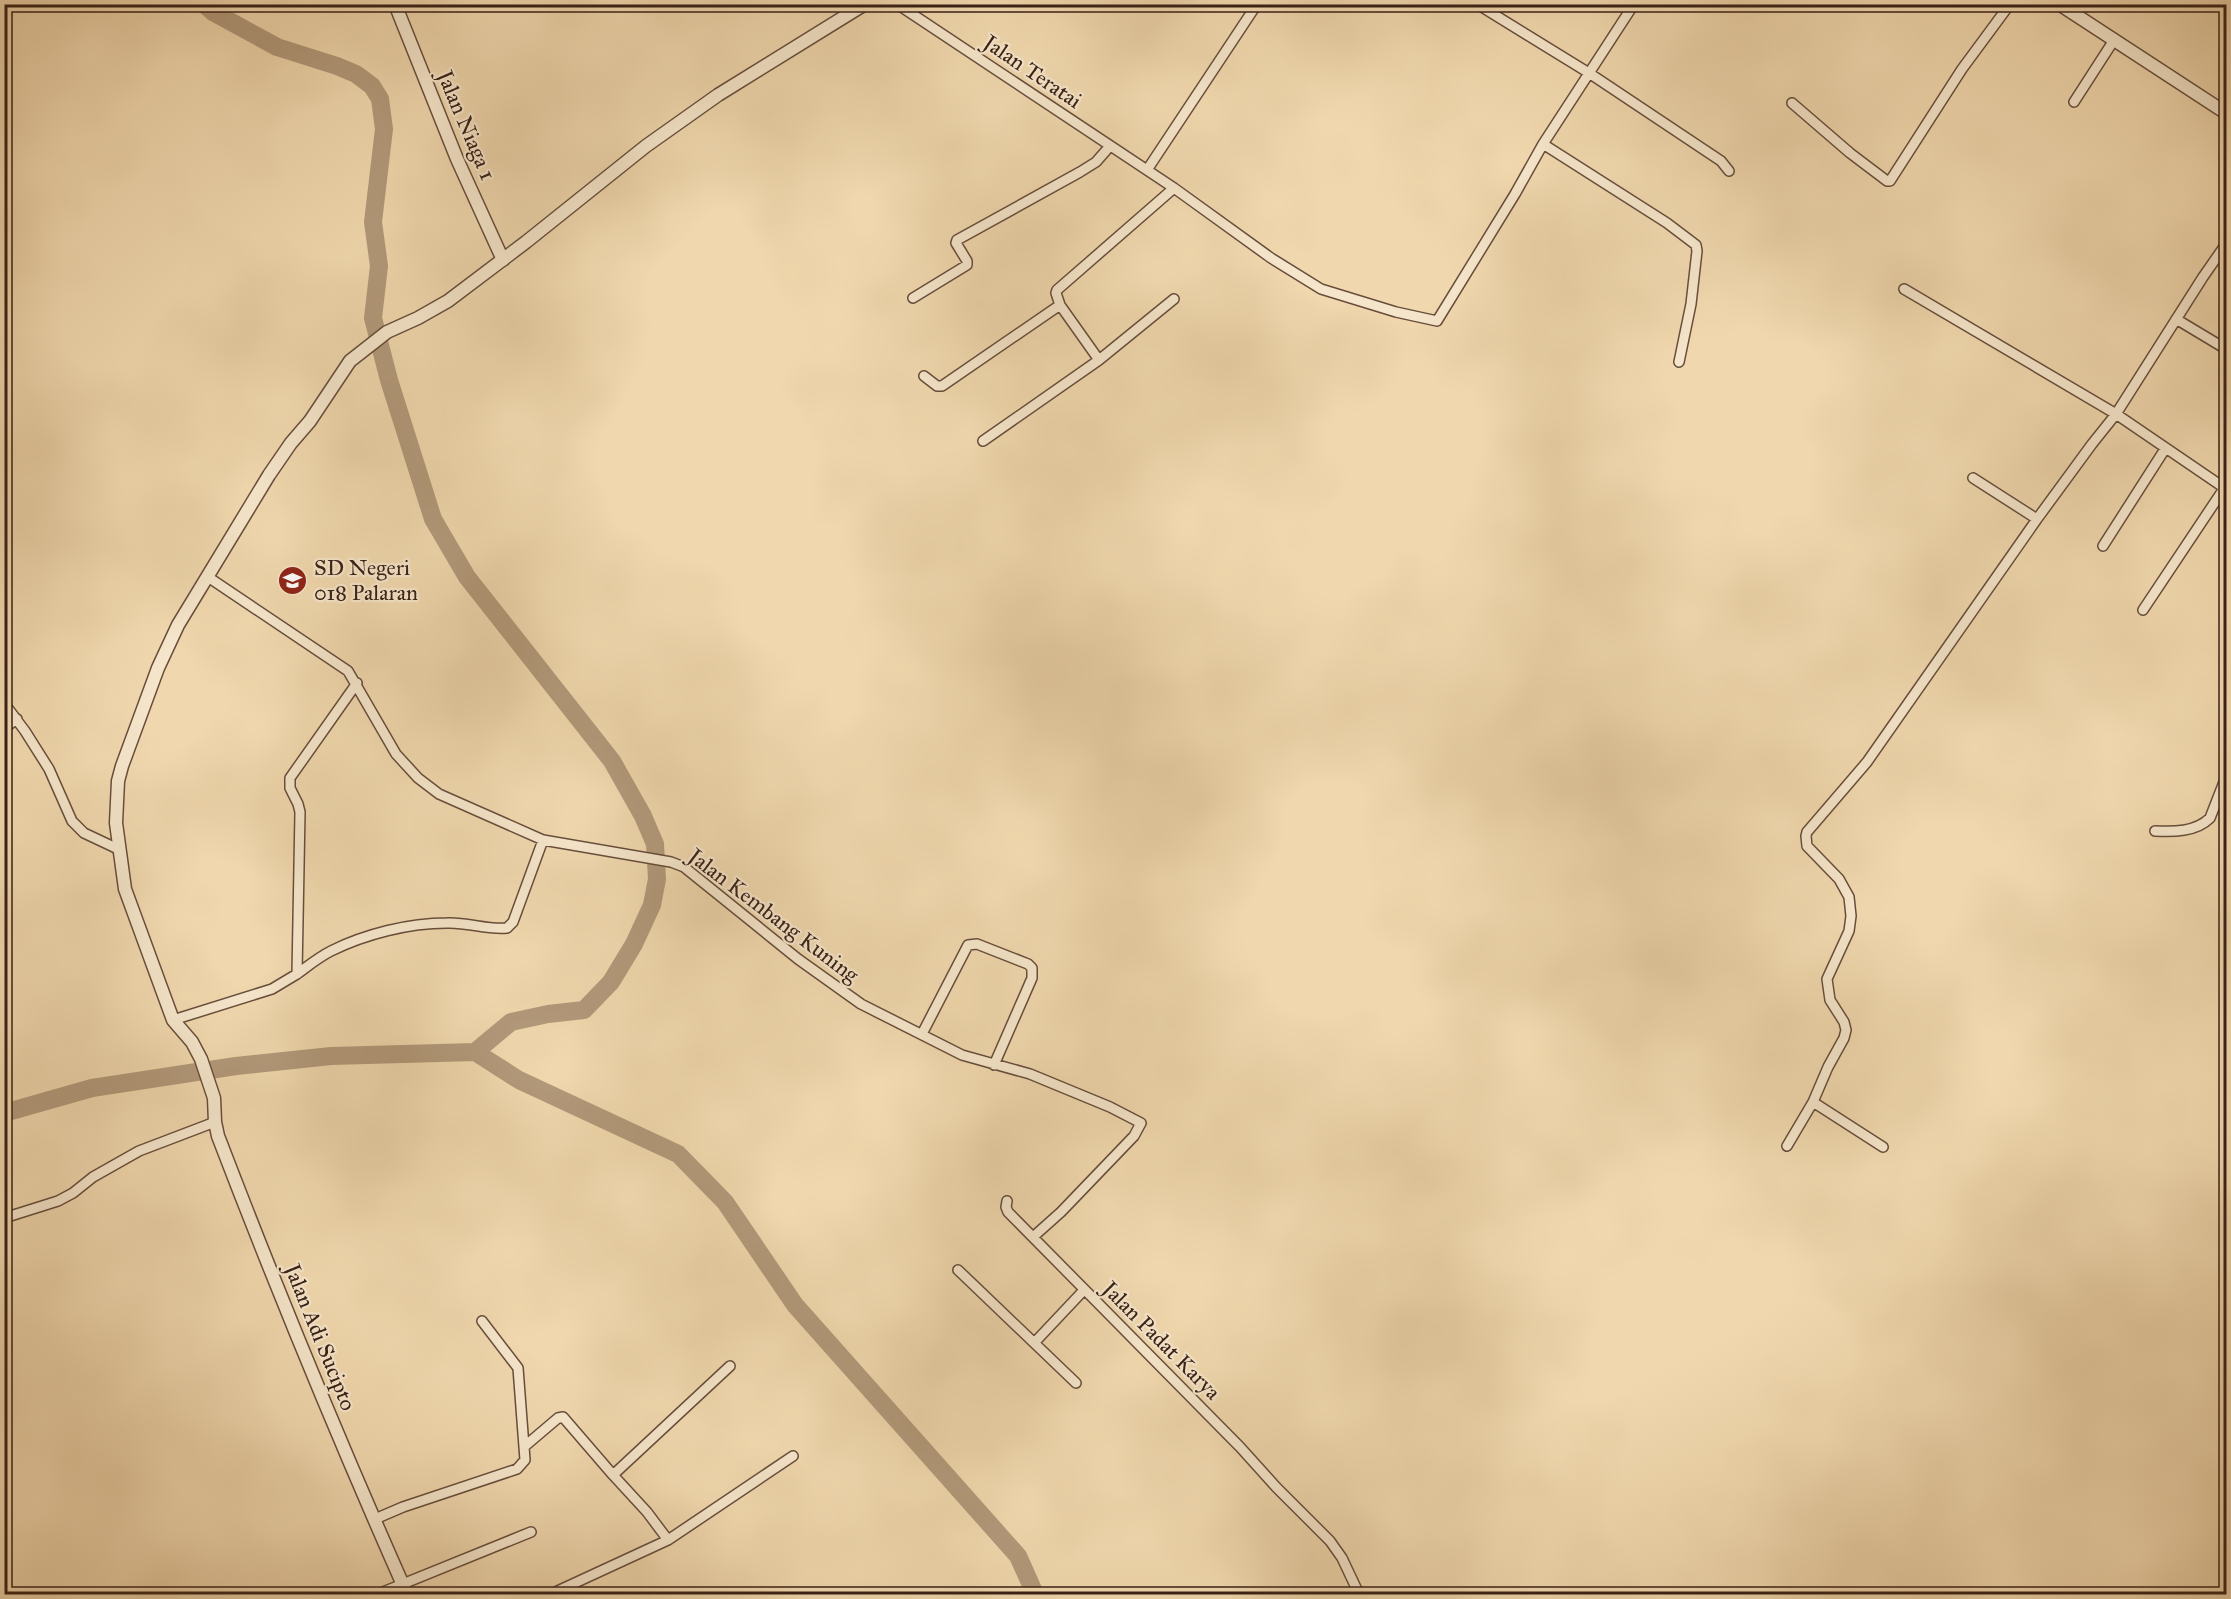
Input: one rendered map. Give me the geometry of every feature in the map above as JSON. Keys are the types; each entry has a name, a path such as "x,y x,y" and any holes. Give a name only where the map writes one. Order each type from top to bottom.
{"street":[{"name":"Jalan Niaga 1","path":"395,4 457,159 503,260"},
{"path":"543,840 513,922 507,928 447,923 413,926 381,933 352,941 328,952 286,982 253,996 173,1020 125,889 118,849 116,802 118,781 168,644 269,474 310,421 339,375 360,352 387,332 432,311 503,260 646,146 718,94 865,4"},
{"name":"Jalan Teratai","path":"897,4 1174,188 1271,258 1321,288 1396,312 1437,321 1543,144"},
{"path":"1147,170 1257,4"},
{"path":"1477,4 1589,73 1721,161 1729,171"},
{"path":"1634,4 1543,144 1667,223 1696,245 1690,304 1679,362"},
{"path":"1792,103 1850,153 1890,181 1962,69 2010,4"},
{"path":"2059,4 2226,113"},
{"path":"2074,102 2114,40"},
{"path":"913,298 967,265 956,243 957,240 1080,172 1096,162 1110,147"},
{"path":"1099,360 1060,305 1056,297 1057,290 1174,188"},
{"path":"1787,1146 1813,1102 1846,1030 1844,1022 1830,1000 1827,980 1849,931 1851,907 1846,887 1807,846 1807,832 1867,762 2037,519 2116,414 2226,244"},
{"path":"1904,290 2116,414 2226,488 2143,610"},
{"path":"983,441 1099,360 1174,299"},
{"path":"924,376 941,387 1060,305"},
{"path":"2176,319 2226,349"},
{"path":"2103,546 2165,449"},
{"path":"1973,477 2037,519"},
{"name":"Jalan Kembang Kuning","path":"208,577 348,671 396,754 418,778 439,794 543,840 671,862 694,873 798,959 861,1004 962,1054 1030,1074 1110,1107 1141,1123 1134,1136 1055,1217 1033,1236"},
{"path":"297,974 300,812 289,783 290,778 357,683"},
{"path":"4,703 17,719 49,770 72,821 84,833 118,849"},
{"path":"4,728 17,719"},
{"path":"2155,831 2174,832 2205,823 2210,818 2226,777"},
{"path":"922,1034 969,945 977,944 1028,964 1032,968 1032,978 994,1065"},
{"name":"Jalan Adi Sucipto","path":"173,1020 192,1042 201,1059 212,1091 215,1122 244,1203 310,1370 404,1589"},
{"path":"1813,1102 1883,1147"},
{"path":"4,1218 58,1201 73,1193 93,1177 139,1151 215,1122"},
{"name":"Jalan Padat Karya","path":"1007,1201 1008,1212 1240,1446 1329,1541 1342,1557 1359,1594"},
{"path":"958,1270 1076,1383"},
{"path":"1035,1342 1084,1290"},
{"path":"375,1519 403,1507 517,1468 525,1460 518,1368 482,1321"},
{"path":"613,1475 730,1366"},
{"path":"525,1446 558,1418 563,1417 647,1512 668,1540"},
{"path":"551,1594 668,1540 792,1456"},
{"path":"378,1594 404,1589 531,1532"}],"waterway":[{"path":"204,4 213,12 277,47 356,74 372,86 380,99 384,129 373,222 379,266 373,318 389,380 433,519 467,577 612,761 643,816 655,844 657,879 652,905 634,944 611,982 584,1010 548,1014 511,1022 475,1052"},
{"path":"4,1113 92,1088 236,1066 331,1056 475,1052 519,1080 678,1154 725,1202 795,1305 1018,1556 1035,1594"}],"place":[{"name":"SD Negeri 018 Palaran","path":"293,580"}]}
